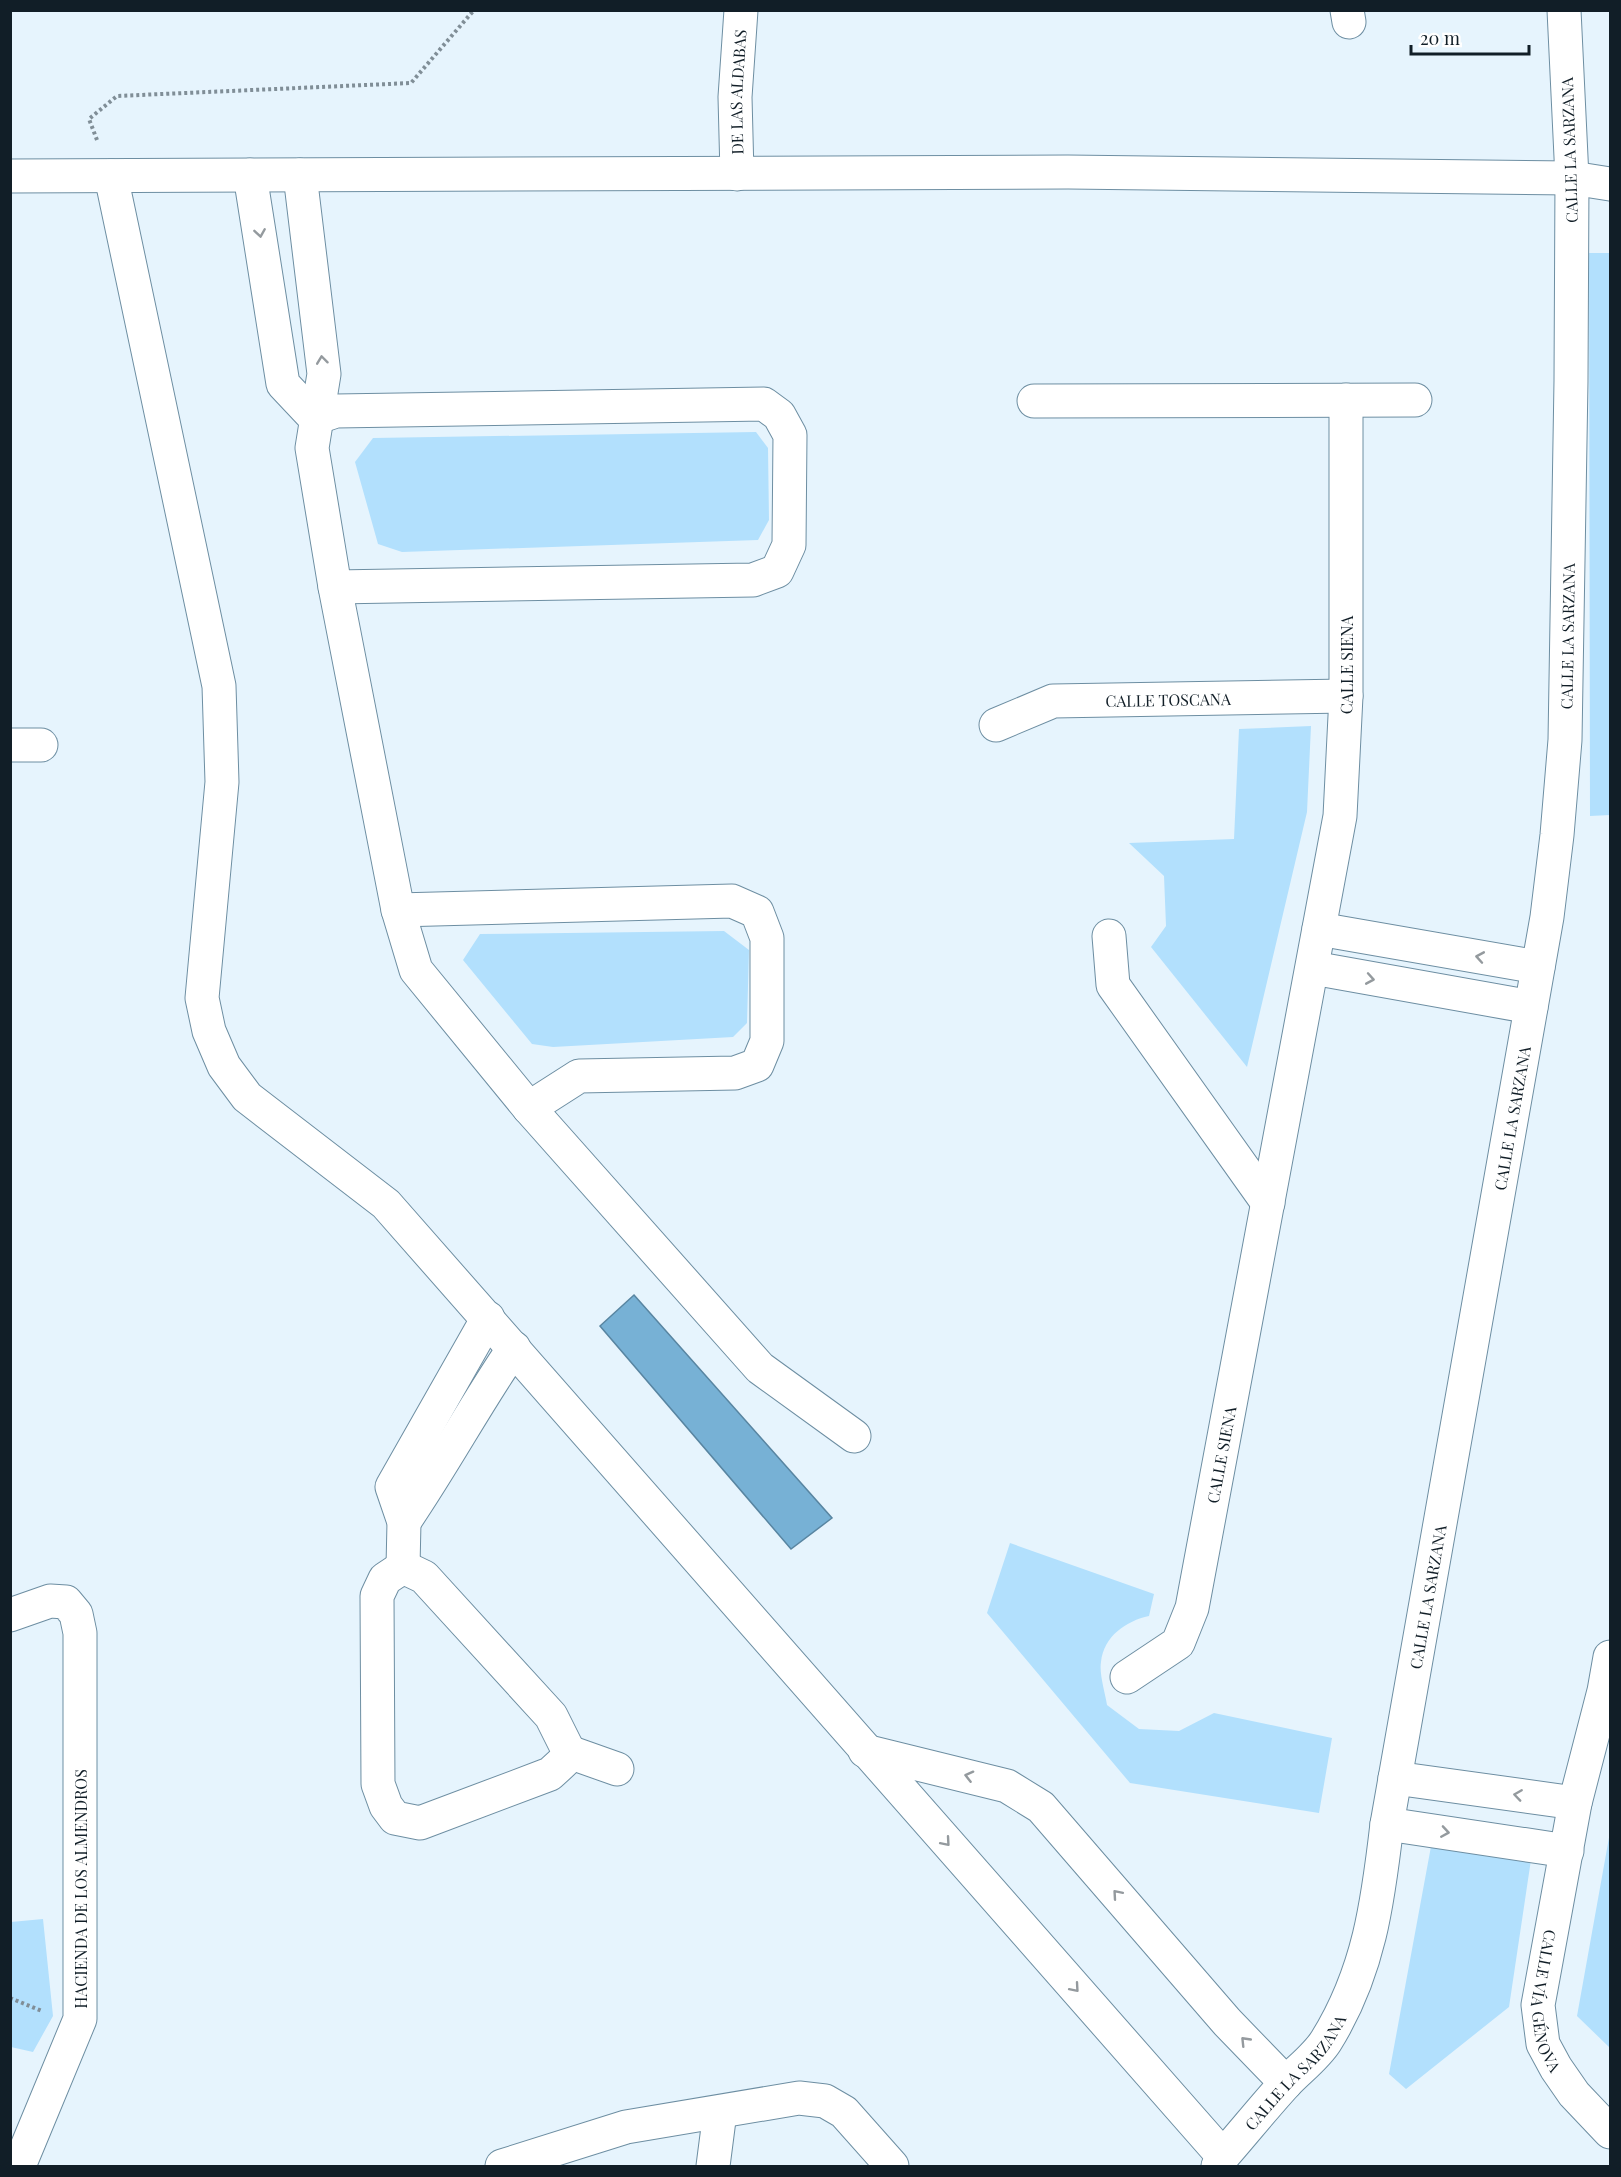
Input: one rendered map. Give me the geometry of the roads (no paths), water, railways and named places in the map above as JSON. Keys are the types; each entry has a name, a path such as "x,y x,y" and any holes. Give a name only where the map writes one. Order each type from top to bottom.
{"street":[{"name":"DE LAS ALDABAS","path":"737,174 735,97 741,10"},
{"name":"CALLE LA SARZANA","path":"1220,2161 1286,2083 1325,2043 1352,1992 1369,1946 1378,1902 1387,1824 1538,967 1557,835 1565,740 1572,178 1564,10"},
{"path":"10,176 1068,172 1572,178 1611,183"},
{"path":"250,175 283,384 315,418"},
{"path":"300,175 324,374 315,418 312,448 335,587 399,910 416,970 529,1108 760,1368 855,1436"},
{"path":"111,176 219,686 222,782 202,998 208,1031 224,1066 247,1097 386,1204 866,1751 1220,2161"},
{"name":"CALLE SIENA","path":"1127,1677 1178,1643 1192,1608 1340,816 1346,696 1346,400"},
{"path":"1034,401 1415,400"},
{"path":"315,418 336,411 764,405 779,415 790,435 789,545 777,571 753,580 335,587"},
{"name":"CALLE TOSCANA","path":"996,725 1053,701 1346,696"},
{"path":"399,910 732,901 757,912 767,938 767,1041 757,1065 735,1073 579,1076 529,1108"},
{"path":"1319,929 1538,967"},
{"path":"1109,936 1113,985 1268,1203"},
{"path":"1313,968 1531,1007"},
{"path":"403,1567 404,1522 392,1486 488,1318"},
{"path":"404,1522 514,1348"},
{"path":"403,1567 424,1577 551,1716 569,1752 617,1769"},
{"path":"403,1567 385,1579 377,1596 378,1784 386,1806 387,1829 420,1823 550,1774 563,1762 569,1752"},
{"name":"HACIENDA DE LOS ALMENDROS","path":"10,1615 50,1602 66,1602 76,1614 80,1633 81,2019 19,2166"},
{"name":"CALLE VÍA GÉNOVA","path":"1611,1657 1608,1692 1575,1803 1538,2005 1543,2044 1574,2094 1611,2132"},
{"path":"866,1751 1007,1786 1041,1807 1227,2022 1286,2083"},
{"path":"1395,1778 1575,1803"},
{"path":"1387,1824 1567,1851"},
{"path":"502,2166 626,2127 799,2098 825,2101 844,2112 892,2166"},
{"path":"712,2166 720,2112"}]}
